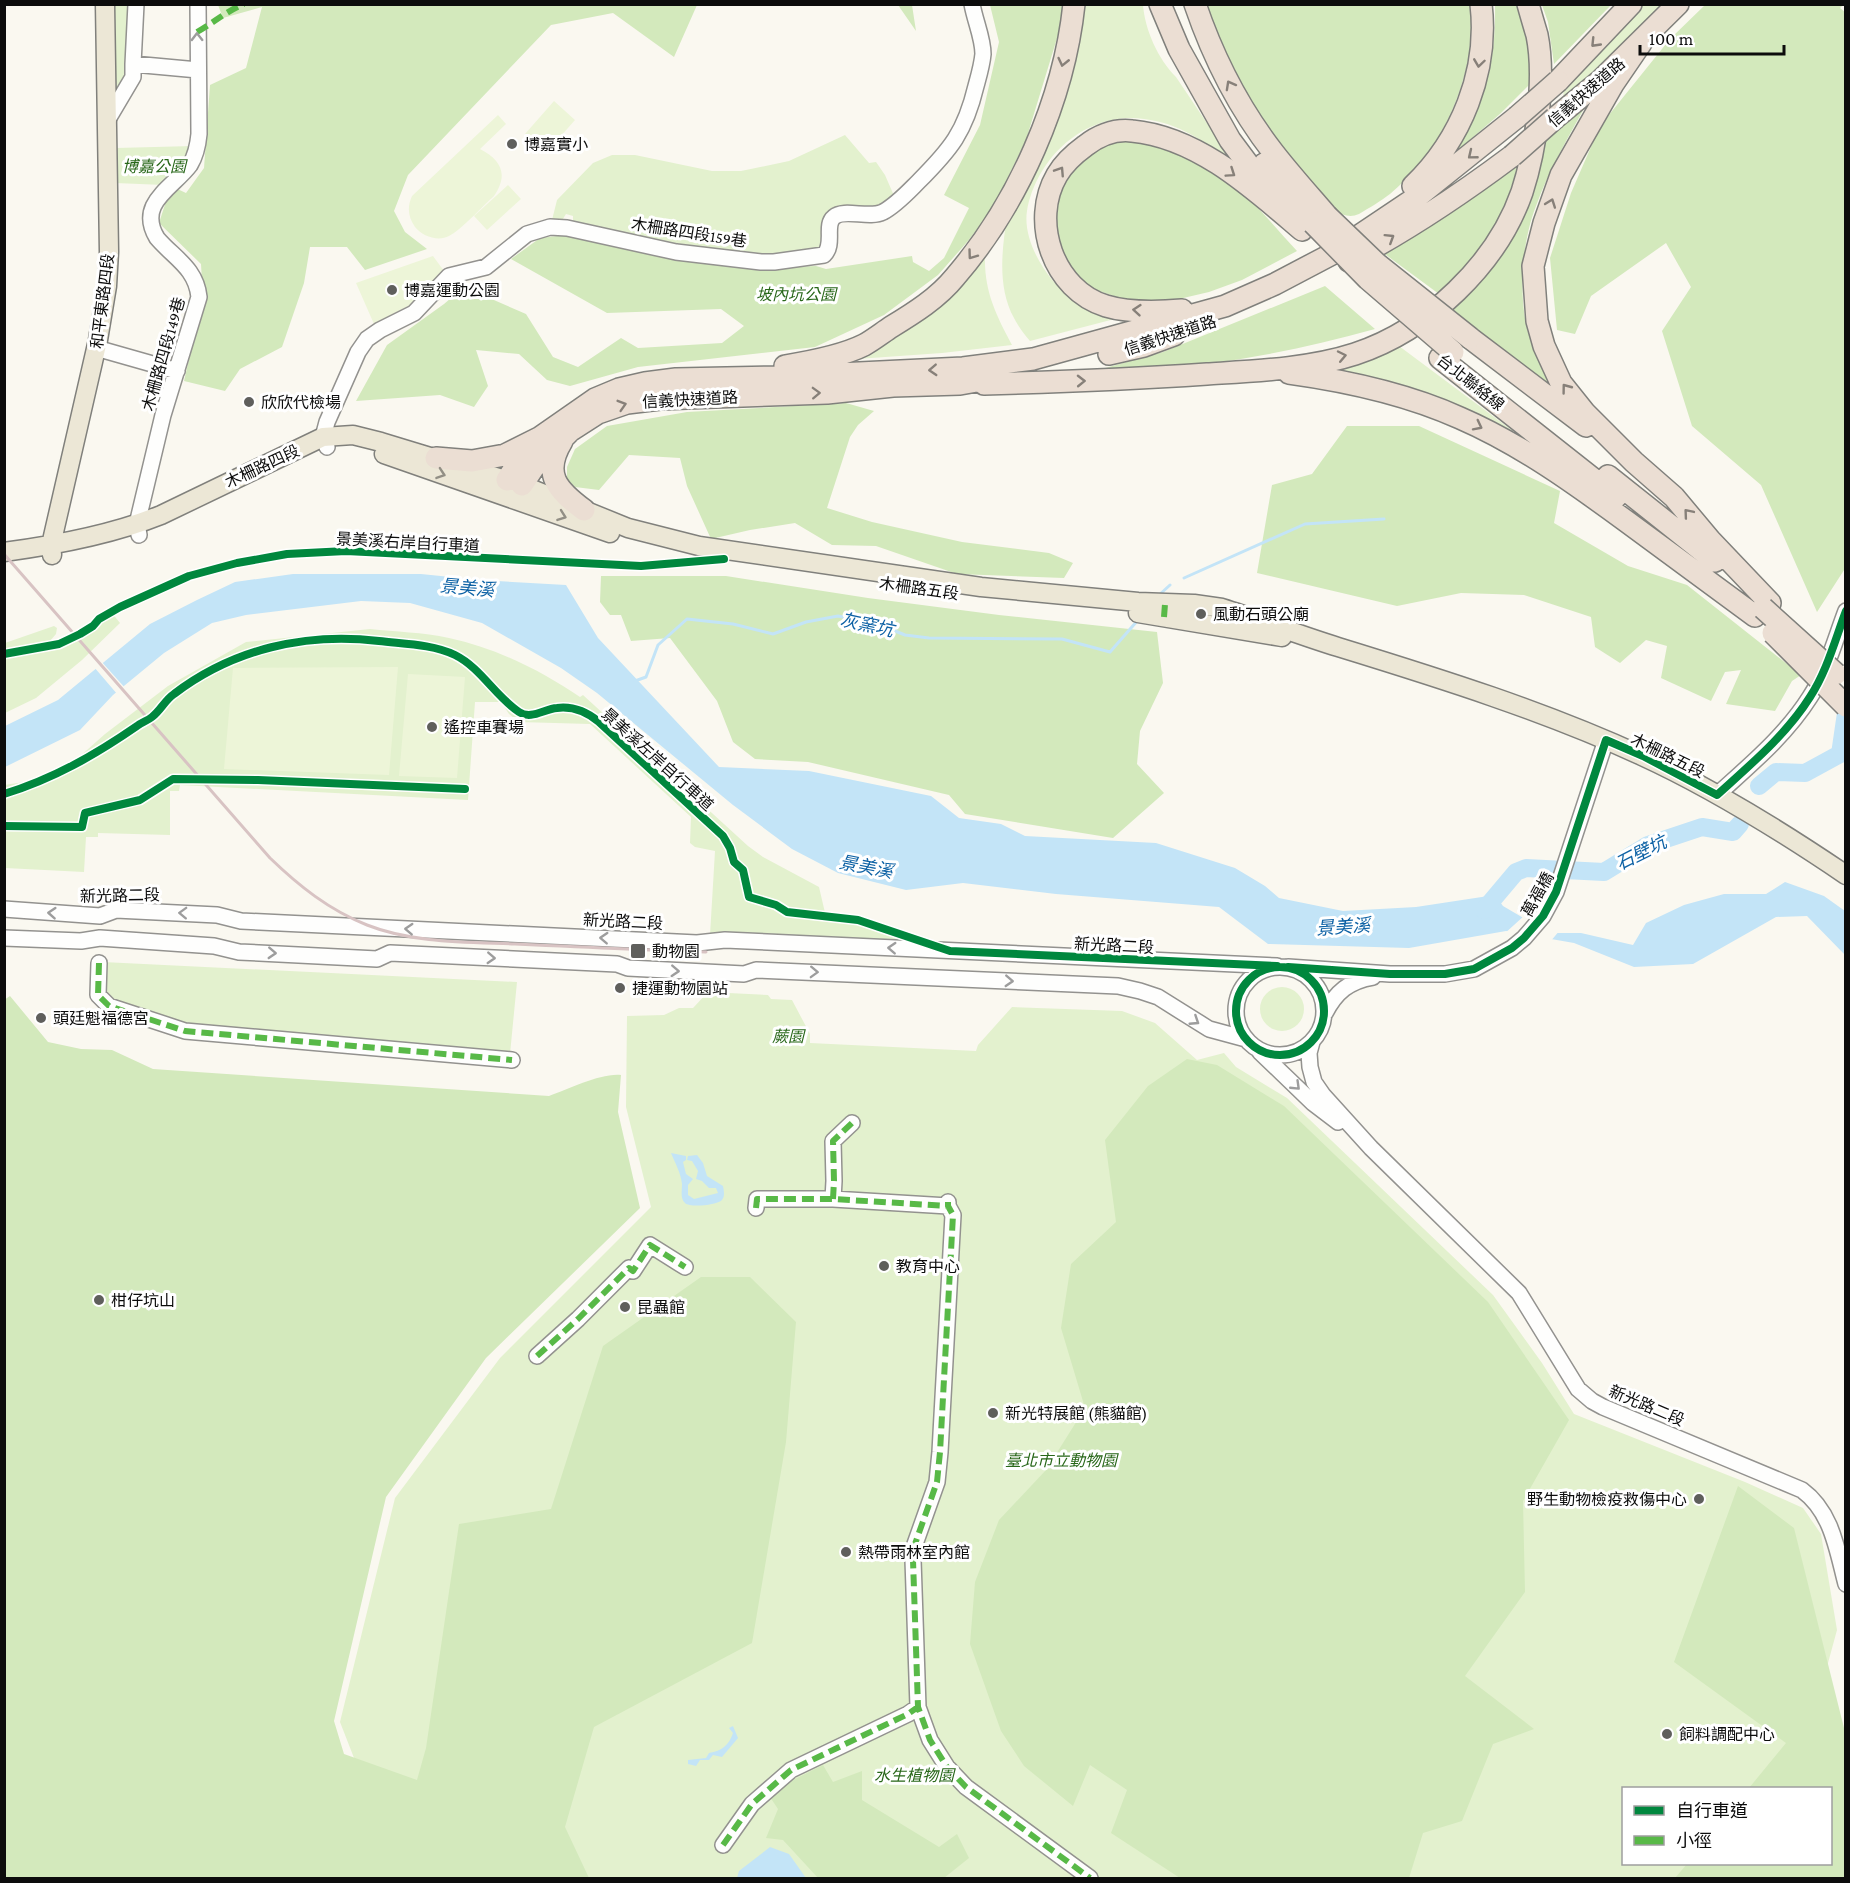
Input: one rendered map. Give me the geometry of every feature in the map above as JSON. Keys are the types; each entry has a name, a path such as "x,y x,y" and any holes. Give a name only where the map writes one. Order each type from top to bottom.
{"highway":[{"path":"712,379 810,362 864,345 933,299 954,278 985,236 1024,170 1055,99 1074,4"},
{"name":"台北聯絡線","path":"1160,4 1179,49 1230,140 1268,191 1314,223"},
{"name":"台北聯絡線","path":"1172,4 1197,59 1259,158 1314,223 1369,298 1710,556 1763,609 1841,678"},
{"path":"1195,4 1205,33 1226,78 1314,223"},
{"path":"1367,230 1433,167 1460,123 1471,98 1478,72 1481,45 1481,4"},
{"path":"960,384 1099,381 1264,370 1354,354 1390,338 1430,314 1462,287 1503,234 1517,206 1528,173 1536,124 1540,74 1537,37 1528,4"},
{"name":"信義快速道路","path":"567,426 595,399 619,389 645,383 676,379 963,368 1033,359 1225,306 1275,284 1332,254 1446,176 1558,81 1631,4"},
{"name":"信義快速道路","path":"567,426 627,403 660,399 827,393 893,386 960,384 1144,346 1242,311 1323,275 1380,244 1455,197 1512,156 1600,81 1678,4"},
{"path":"1634,462 1585,412 1561,383 1544,346 1537,321 1533,266 1544,223 1561,175 1613,84 1641,43"},
{"path":"1275,284 1201,308 1161,312 1105,306 1082,294 1070,284 1058,267 1048,245 1046,220 1048,197 1057,175 1071,156 1093,140 1113,132 1130,130 1154,135 1195,152 1314,223 1377,264 1470,338 1634,462 1674,497 1763,609"},
{"path":"1264,370 1347,383 1424,404 1460,417 1497,436 1579,487 1763,609"},
{"path":"436,458 472,461 505,455 567,426"},
{"path":"512,487 528,453 567,426"},
{"path":"567,426 555,457 554,479 558,488 584,510"},
{"name":"台北聯絡線","path":"1763,609 1773,633 1845,706"}],"main road":[{"name":"和平東路四段","path":"52,551 96,348 108,270 105,4"},
{"name":"木柵路四段","path":"4,552 92,549 138,530 166,525 325,442 353,435 436,458 512,487"},
{"name":"木柵路四段","path":"325,442 354,446 512,487"},
{"name":"木柵路五段","path":"512,487 584,510 638,531 699,546 950,583 1164,610 1227,628 1337,647"},
{"name":"木柵路五段","path":"512,487 625,537 697,555 949,593 1102,608 1164,610 1209,606 1238,613 1503,699 1643,756 1717,795 1801,845 1845,876"},
{"name":"木柵路四段","path":"4,564 52,551"},
{"path":"1227,628 1237,618 1238,613"}],"street":[{"path":"107,121 133,77 136,4"},
{"name":"木柵路四段149巷","path":"138,530 164,415 198,304 198,289 190,270 153,232 152,210 159,196 183,173 195,156 199,134 198,4"},
{"name":"木柵路四段159巷","path":"325,442 327,422 358,352 367,339 414,313 449,276 486,267 527,234 538,230 567,228 676,252 761,262 824,255 828,250 830,224 835,215 872,216 886,211 908,193 943,157 960,132 971,104 983,56 972,4"},
{"path":"133,64 198,70"},
{"path":"96,348 177,371"},
{"path":"1717,795 1768,747 1799,713 1825,668 1845,611"},
{"name":"萬福橋","path":"1445,974 1474,969 1501,955 1524,938 1543,916 1564,874 1606,740"},
{"name":"新光路二段","path":"4,909 100,916 116,910 217,915 241,921 402,929 698,943 725,940 1283,966 1390,974 1445,974"},
{"name":"新光路二段","path":"4,938 81,941 100,938 214,946 239,952 376,959 390,953 617,964 628,968 744,974 756,970 1118,986 1140,990 1158,997 1209,1029 1250,1042 1313,1103 1371,1148"},
{"path":"99,963 98,995 109,1006 185,1031 512,1060"},
{"path":"1283,966 1308,975 1315,983 1324,1002 1325,1013 1319,1033 1312,1042 1304,1048 1284,1055 1263,1051 1250,1042 1237,1022 1236,1012 1239,993 1244,985 1259,972 1283,966"},
{"name":"新光路二段","path":"1325,1013 1337,994 1345,987 1364,979 1390,974"},
{"name":"新光路二段","path":"1312,1042 1309,1059 1314,1082 1323,1095 1371,1148 1519,1293 1582,1395 1603,1407 1802,1490 1813,1498 1827,1520 1845,1584"},
{"path":"833,1199 833,1141 852,1124"},
{"path":"756,1208 757,1199 833,1199 948,1204 953,1215 940,1452 937,1482 915,1544 913,1560 918,1707 930,1740 947,1767 966,1786 1090,1878"},
{"path":"537,1356 629,1268 633,1271 650,1245 685,1267"},
{"path":"723,1845 752,1804 791,1770 908,1714 918,1707"}],"green space":[{"path":"1542,4 1611,5 1554,64 1548,22"},
{"path":"115,5 132,5 127,76 116,95"},
{"path":"218,5 697,5 674,57 613,13 551,25 408,175 394,211 405,232 427,249 365,270 347,247 310,247 304,283 282,347 240,369 225,391 184,381 203,298 201,264 159,223 171,186 186,193 204,168 210,85 246,68 262,7 223,18"},
{"path":"898,5 912,5 916,31"},
{"name":"坡內坑公園","path":"990,5 1065,5 1065,12 1026,140 993,208 968,241 938,275 884,315 815,347 638,367 570,386 547,380 519,354 476,350 488,386 474,407 440,395 356,401 387,345 464,287 526,314 553,357 578,367 621,338 638,348 722,343 744,326 721,309 607,313 511,259 540,238 565,235 655,256 763,268 816,266 826,269 912,256 913,262 929,271 944,258 969,208 944,195 980,125 999,42"},
{"path":"1083,5 1143,5 1146,24 1158,53 1233,162 1180,129 1144,119 1123,118 1103,122 1068,141 1041,172 1033,191 1027,211 1027,223 1033,249 1055,284 1074,300 1099,310 1126,316 1030,341 1014,318 1005,294 1002,268 1007,217"},
{"path":"1204,5 1473,5 1473,32 1457,98 1450,116 1430,150 1418,166 1390,194 1359,214 1350,216 1334,211 1262,123 1239,84"},
{"path":"1495,5 1521,5 1529,39 1532,82 1501,113 1450,157 1471,118 1485,84 1493,49"},
{"path":"1638,5 1666,5 1563,100 1564,86"},
{"path":"1705,5 1843,5 1840,8 1846,13 1846,567 1817,612 1761,485 1692,426 1662,331 1691,287 1666,243 1591,296 1575,334 1557,330 1550,258 1571,193 1600,126 1670,39"},
{"path":"554,101 575,120 546,153 525,134"},
{"path":"1587,103 1541,193 1527,235 1523,269 1523,302 1528,332 1538,357 1561,397 1499,350 1450,307 1472,291 1494,262 1541,144"},
{"path":"498,115 506,124 480,149 498,163 502,174 499,188 494,196 449,236 435,238 422,233 415,227 410,216 409,204 412,196"},
{"path":"845,135 869,163 876,162 885,175 895,198 881,207 840,209 821,251 766,258 731,251 707,251 573,222 573,216 566,214 561,222 551,224 557,200 593,163 612,155 635,155 712,171 741,171 789,161"},
{"path":"1137,139 1181,153 1222,175 1252,201 1297,251 1242,280 1209,292 1179,299 1150,301 1120,298 1093,289 1073,273 1059,250 1054,195 1082,156 1116,140"},
{"name":"博嘉公園","path":"193,146 189,156 164,185 115,183 116,148"},
{"path":"1518,166 1500,222 1488,243 1439,294 1382,252 1458,207"},
{"path":"508,185 521,199 487,230 474,216"},
{"name":"博嘉運動公園","path":"433,256 444,271 412,304 374,324 356,283"},
{"path":"985,256 985,269 992,302 1012,345 843,360"},
{"path":"1325,286 1375,329 1247,358 1203,364 1098,370 1163,352"},
{"path":"1399,346 1564,469 1369,377 1329,367 1379,355"},
{"path":"846,403 874,411 858,425 850,437 827,508 872,522 962,542 1049,553 1073,563 1064,578 957,574 876,546 832,545 795,523 711,539 687,486 680,458 629,455 599,490 575,487 567,479 567,467 575,449 607,426 687,412"},
{"path":"1347,426 1419,426 1560,491 1554,523 1628,566 1687,585 1801,675 1792,681 1775,711 1726,704 1741,670 1725,672 1711,701 1661,678 1667,646 1646,640 1620,663 1595,647 1591,617 1524,595 1461,593 1397,606 1257,573 1272,485 1312,474"},
{"path":"601,576 726,576 868,598 1157,632 1163,683 1140,731 1137,764 1164,793 1113,838 965,814 949,795 808,762 755,759 733,742 717,701 670,638 631,641 621,615 610,615 600,602"},
{"path":"112,613 120,623 82,660 36,698 5,713 5,657 41,650"},
{"path":"54,626 57,628 56,634 50,641 5,650 5,643"},
{"path":"370,629 429,634 466,642 517,661 580,697 583,695 748,846 763,857 819,887 826,917 890,928 917,944 710,935 715,851 695,847 690,843 691,817 590,724 519,722 509,714 501,702 475,702 468,800 180,785 179,791 170,791 170,835 98,833 98,837 86,837 84,872 5,868 4,785 38,780 78,758 105,734 168,686 246,642"},
{"path":"398,667 389,775 224,769 233,668"},
{"name":"遙控車賽場","path":"408,674 465,677 457,778 399,776"},
{"path":"103,962 517,982 510,1054 192,1027 108,998 101,989"},
{"path":"1282,987 1298,993 1304,1009 1298,1025 1282,1031 1266,1025 1260,1009 1266,993"},
{"name":"臺北市立動物園","path":"708,992 768,995 771,999 792,1000 810,1034 810,1043 976,1051 978,1045 1012,1007 1122,1011 1155,1023 1197,1060 1224,1053 1236,1067 1287,1098 1493,1295 1542,1363 1574,1414 1745,1482 1803,1508 1821,1534 1837,1630 1807,1740 1798,1787 1622,1787 1622,1865 1784,1865 1781,1878 416,1878 384,1835 340,1722 395,1498 500,1358 651,1207 626,1107 627,1016 664,1015 679,1008 693,1008"},
{"path":"10,996 48,1042 81,1049 112,1050 153,1069 549,1096 604,1076 621,1075 618,1112 640,1208 486,1358 386,1497 334,1721 344,1754 417,1780 426,1748 459,1524 551,1509 603,1346 701,1277 750,1277 796,1322 786,1442 752,1643 594,1727 565,1827 589,1878 5,1878 4,1000"},
{"path":"1187,1059 1217,1065 1284,1106 1488,1302 1569,1420 1523,1501 1525,1592 1465,1676 1534,1729 1493,1744 1462,1821 1423,1833 1409,1878 1180,1878 1111,1833 1127,1790 1090,1765 1073,1806 1024,1766 1001,1731 970,1644 975,1582 999,1520 1046,1470 1085,1408 1061,1328 1071,1264 1116,1222 1105,1140 1148,1086"},
{"path":"1738,1486 1794,1528 1845,1732 1845,1878 1675,1878 1686,1865 1832,1865 1832,1787 1750,1787 1786,1743 1674,1662"},
{"path":"823,1765 833,1782 862,1771 862,1800 939,1847 957,1834 969,1858 944,1878 818,1878 783,1840 766,1838 778,1809 770,1797 789,1782"}],"water":[{"name":"景美溪","path":"293,574 421,574 566,585 598,638 719,767 809,771 931,796 959,818 1001,824 1025,836 1156,843 1235,868 1265,886 1279,898 1343,911 1416,907 1495,895 1503,906 1549,933 1581,933 1633,945 1646,923 1684,905 1724,894 1766,894 1785,882 1824,896 1845,911 1845,955 1807,916 1776,917 1693,964 1634,967 1574,943 1506,931 1409,948 1268,944 1219,907 1056,894 963,883 906,890 838,873 792,849 733,805 597,693 561,668 482,623 410,603 361,601 246,615 212,623 164,653 113,695 80,730 5,767 5,726 58,700 150,624 235,582"},
{"path":"671,1153 686,1156 683,1162 686,1174 693,1179 688,1185 688,1195 694,1199 718,1193 716,1188 709,1188 696,1179 698,1171 692,1161 687,1160 688,1156 697,1155 703,1163 707,1176 723,1186 722,1200 703,1205 685,1203 682,1197 680,1176"},
{"path":"733,1726 738,1738 722,1757 713,1755 709,1760 700,1760 696,1766 688,1764 688,1760 706,1758 709,1753 724,1747 733,1733 729,1728"},
{"path":"770,1847 789,1854 806,1878 737,1878 739,1871"}],"pier":[{"path":"101,661 126,689 118,695 94,667"},
{"path":"1525,915 1550,930 1560,930 1550,942 1503,935"}],"waterway":[{"name":"灰窯坑","path":"1184,578 1305,524 1384,519"},
{"name":"灰窯坑","path":"1158,596 1170,585"},
{"name":"灰窯坑","path":"635,681 646,677 658,645 687,619 733,624 773,634 806,622 838,616 878,624 905,635 929,638 1062,639 1110,652 1138,620"},
{"name":"石壁坑","path":"1759,786 1776,772 1805,773 1840,754 1846,713"},
{"name":"石壁坑","path":"1484,910 1516,872 1526,868 1604,872 1648,845 1702,827 1733,832 1740,824"}],"railway":[{"path":"4,554 270,858 303,888 327,905 353,919 384,931 421,938 478,943 706,952"}],"marked path":[{"path":"197,32 244,4"},
{"path":"1164,617 1165,604"},
{"path":"99,963 98,995 109,1006 185,1031 512,1060"},
{"path":"833,1199 833,1141 852,1123"},
{"path":"756,1208 757,1199 833,1199 948,1206"},
{"path":"948,1202 953,1215 940,1452 937,1482 915,1544 913,1560 918,1707 930,1740 947,1767 966,1787 1090,1878"},
{"path":"537,1356 629,1268 633,1271 650,1245 685,1267"},
{"path":"723,1845 752,1804 791,1770 908,1714 918,1707"}],"cycle path":[{"name":"景美溪右岸自行車道","path":"4,654 59,644 80,634 99,619 120,607 189,576 237,563 287,554 346,551 641,566 724,559"},
{"path":"1288,967 1390,974 1445,974 1474,969 1512,948 1543,916 1556,892 1606,740 1643,756 1717,795 1767,749 1810,697 1821,677 1846,611"},
{"name":"景美溪左岸自行車道","path":"4,794 57,774 89,756 150,718 171,696 197,678 246,655 271,647 324,639 352,639 417,645 455,655 473,667 519,712 533,715 552,709 569,708 580,710 594,718 723,836 734,862 743,870 749,897 776,905 787,912 858,920 950,951 1277,966"},
{"path":"4,826 82,827 85,813 140,800 173,779 258,780 465,789"},
{"path":"1271,967 1289,967 1305,974 1317,986 1324,1002 1324,1011 1324,1020 1317,1036 1305,1048 1289,1055 1271,1055 1255,1048 1243,1036 1236,1020 1236,1002 1243,986 1255,974 1271,967"}],"place":[{"name":"博嘉實小","path":"512,144"},
{"name":"博嘉運動公園","path":"392,290"},
{"name":"欣欣代檢場","path":"249,402"},
{"name":"風動石頭公廟","path":"1201,614"},
{"name":"遙控車賽場","path":"432,727"},
{"name":"動物園","path":"638,951"},
{"name":"捷運動物園站","path":"620,988"},
{"name":"頭廷魁福德宮","path":"41,1018"},
{"name":"教育中心","path":"884,1266"},
{"name":"柑仔坑山","path":"99,1300"},
{"name":"昆蟲館","path":"625,1307"},
{"name":"新光特展館 (熊貓館)","path":"993,1413"},
{"name":"野生動物檢疫救傷中心","path":"1699,1499"},
{"name":"熱帶雨林室內館","path":"846,1552"},
{"name":"飼料調配中心","path":"1667,1734"}],"park label":[{"name":"蕨園","path":"788,1036"},
{"name":"水生植物園","path":"914,1775"}]}
